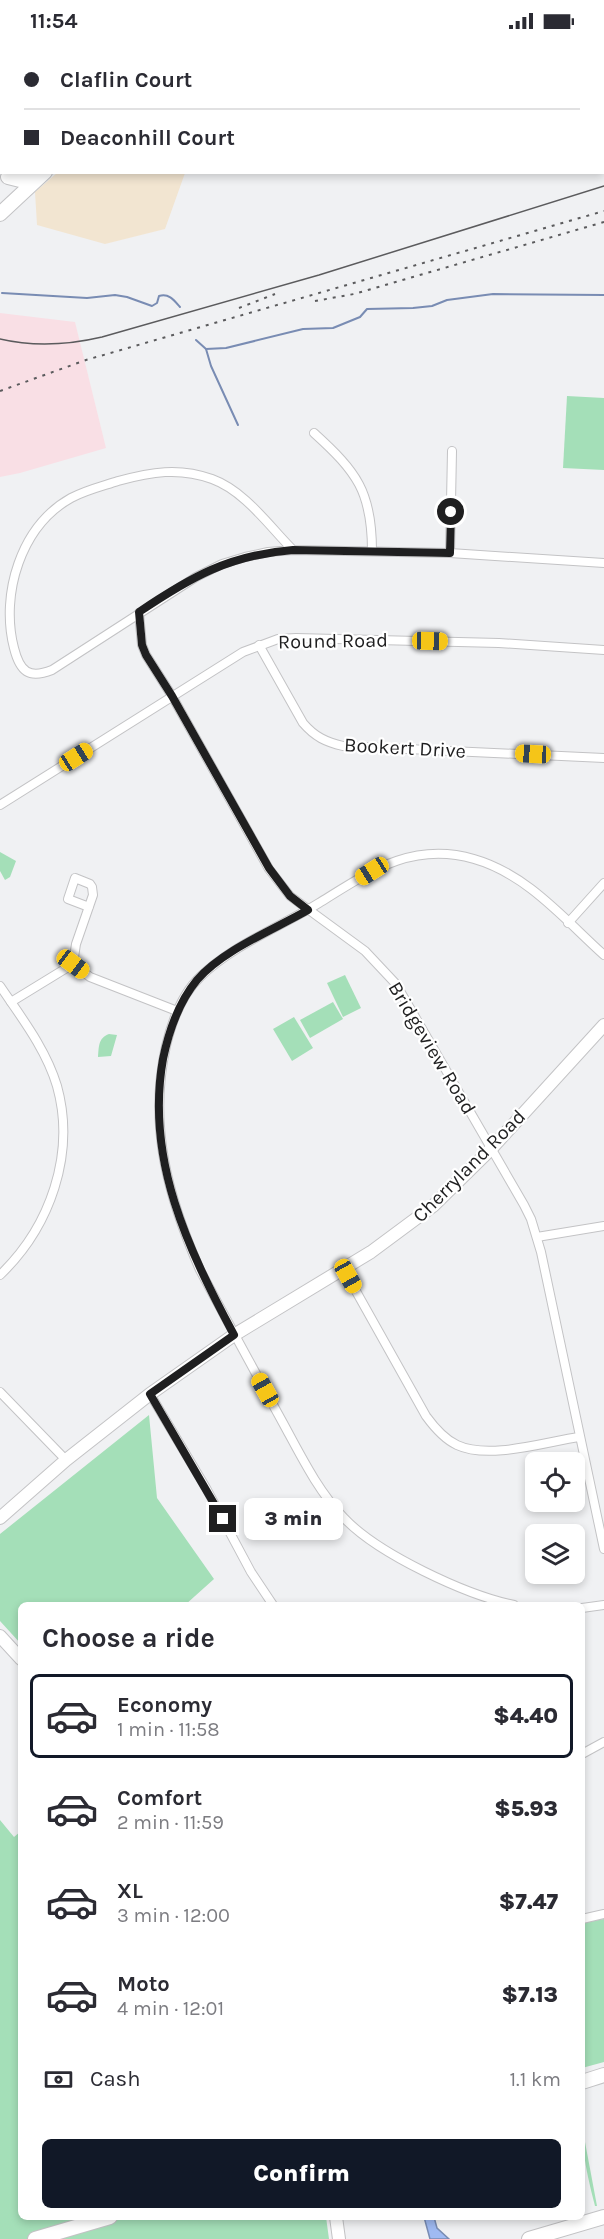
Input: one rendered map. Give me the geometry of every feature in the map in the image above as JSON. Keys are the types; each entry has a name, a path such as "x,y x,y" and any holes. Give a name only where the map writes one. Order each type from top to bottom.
{"main road":[{"path":"0,207 10,196 7,178 24,181 42,174"},
{"path":"0,214 44,174"},
{"path":"585,2081 604,2076"},
{"path":"529,2239 604,2217"},
{"path":"34,2239 100,2220"}],"street":[{"path":"314,433 345,463 366,496 370,513 372,552"},
{"path":"450,553 452,451"},
{"path":"293,550 237,494 215,480 200,475 180,471 160,471 91,489 71,498 40,523 29,539 21,556 10,595 9,613 14,648 23,669 34,675 52,670 196,577 222,564 268,552 293,550 450,553 604,563"},
{"name":"Bridgeview Road","path":"139,612 142,645 146,655 172,696 269,868 285,891 365,951 396,984 524,1204 537,1237 604,1549"},
{"name":"Round Road","path":"0,805 243,652 278,639 490,643 604,650"},
{"name":"Bookert Drive","path":"259,645 303,723 320,739 331,743 343,746 604,758"},
{"path":"491,1602 386,1550 346,1520 317,1484 234,1335 185,1236 167,1179 161,1151 159,1119 161,1072 168,1038 177,1011 198,978 233,952 372,871 392,862 428,854 452,855 494,865 531,889 604,956"},
{"path":"568,923 604,883"},
{"path":"11,1002 73,964 76,944 88,907"},
{"path":"73,964 90,977 177,1011"},
{"path":"0,986 39,1044 56,1084 63,1127 59,1169 47,1211 24,1250 0,1275"},
{"name":"Cherryland Road","path":"0,1518 66,1460 150,1394 234,1335 412,1224 453,1189 604,1027"},
{"path":"537,1237 604,1226"},
{"path":"344,1268 426,1416 434,1427 457,1445 474,1449 503,1450 579,1437"},
{"path":"0,1392 66,1460"},
{"path":"150,1394 206,1488 251,1572 271,1602"},
{"path":"585,1608 604,1605"},
{"path":"0,1636 18,1656"},
{"path":"585,1752 604,1742"},
{"path":"585,1918 604,1914"},
{"path":"336,2220 339,2239"}],"shaded area":[{"path":"56,174 185,174 165,229 105,244 37,225 35,192"},
{"path":"0,313 75,322 106,448 0,477"}],"green space":[{"path":"567,396 604,398 604,470 563,468"},
{"path":"0,852 16,861 10,877 5,880 0,871"},
{"path":"345,975 361,1008 343,1017 327,983"},
{"path":"333,1002 343,1019 310,1038 300,1020"},
{"path":"294,1017 313,1048 292,1061 273,1029"},
{"path":"109,1034 117,1035 111,1056 98,1057 101,1040"},
{"path":"149,1415 157,1498 214,1579 188,1602 18,1602 18,1641 0,1621 0,1534"},
{"path":"0,1820 14,1837 18,1834 18,2220 326,2220 329,2239 0,2239"},
{"path":"604,1919 604,2062 585,2067 585,1922"},
{"path":"585,2142 597,2206 595,2206 586,2166"}],"water":[{"path":"425,2220 435,2220 437,2228 449,2239 430,2239"}],"waterway":[{"path":"2,293 87,298 115,295 152,306 157,303 159,296 166,295 180,307"},
{"path":"196,340 206,349 226,348 303,329 333,328 360,317 367,309 432,306 447,300 493,294 604,295"},
{"path":"206,349 211,366 238,425"}],"tram line":[{"path":"0,339 51,344 102,337 319,275 604,186"}],"railway":[{"path":"0,391 86,360 604,211"},
{"path":"315,301 354,294 604,222"},
{"path":"239,308 275,294"}],"route":[{"path":"223,1519 150,1394 234,1335 185,1236 167,1179 161,1151 159,1119 161,1072 168,1038 177,1011 198,978 233,952 308,910 290,896 269,868 172,696 146,655 140,633 139,612 222,564 268,552 293,550 450,553 451,512"}]}
